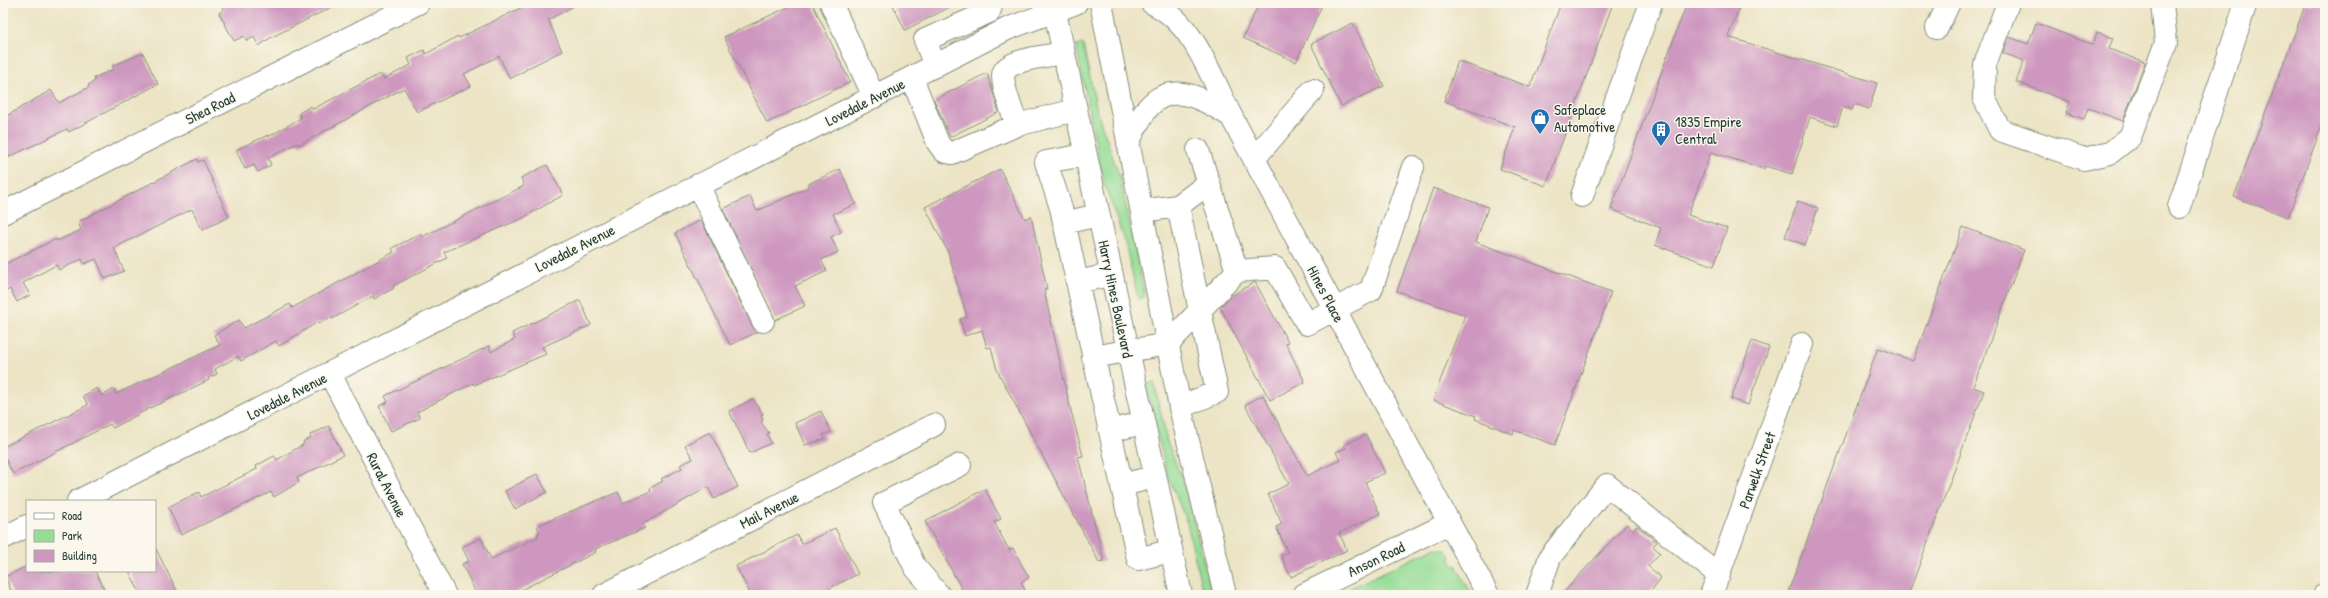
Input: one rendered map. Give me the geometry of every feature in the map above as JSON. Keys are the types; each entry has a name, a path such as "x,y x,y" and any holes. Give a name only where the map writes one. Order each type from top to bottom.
{"street":[{"name":"Shea Road","path":"3,213 418,3"},
{"path":"831,3 874,97"},
{"name":"Lovedale Avenue","path":"80,500 330,374 698,185 1007,30 1054,7 1076,3"},
{"path":"1101,3 1180,407 1225,595"},
{"name":"Hines Place","path":"1152,3 1180,23 1196,47 1254,160 1488,595"},
{"path":"1582,196 1651,3"},
{"path":"1937,28 1949,3"},
{"path":"2008,3 1984,64 1984,98 2000,130 2084,158 2110,153 2130,137 2166,43 2162,3"},
{"path":"2179,207 2246,3"},
{"path":"935,66 925,40 989,12 992,4 1000,10 1007,30"},
{"name":"Harry Hines Boulevard","path":"1054,7 1126,351 1181,595"},
{"path":"1017,125 1005,85 1003,74 1005,69 1013,62 1064,53"},
{"path":"912,78 938,143 944,151 952,153 1017,125 1075,110"},
{"path":"1254,160 1313,90"},
{"path":"1128,142 1144,113 1154,101 1163,96 1185,93 1203,99 1231,116"},
{"path":"1198,150 1237,272"},
{"path":"1085,155 1046,162 1064,223 1138,559 1170,551"},
{"path":"1094,357 1168,344 1201,312 1237,272 1275,268 1307,324 1371,290 1413,167"},
{"path":"1142,211 1178,206 1209,183"},
{"path":"698,185 763,321"},
{"path":"1178,206 1217,392 1180,407"},
{"path":"1064,223 1098,215"},
{"path":"1077,282 1110,275"},
{"name":"Parwelk Street","path":"1711,595 1802,344"},
{"name":"Rural Avenue","path":"330,374 445,595"},
{"path":"1110,431 1142,423"},
{"name":"Mail Avenue","path":"604,595 934,425"},
{"path":"939,595 915,567 884,502 960,465"},
{"path":"1122,485 1154,477"},
{"path":"1537,595 1550,557 1607,485 1719,575"},
{"name":"Anson Road","path":"1303,595 1449,523"},
{"path":"3,538 26,526"}],"green space":[{"path":"1083,44 1097,111 1120,178 1145,297 1138,299 1125,243 1104,183 1076,46"},
{"path":"1154,382 1167,441 1184,484 1211,591 1203,594 1187,523 1166,471 1146,384"},
{"path":"1435,548 1446,550 1451,555 1450,559 1453,566 1456,565 1472,595 1335,595"}],"building":[{"path":"220,3 340,3 270,38 259,46 254,37 247,41 244,36 234,41 219,13 224,10"},
{"path":"531,3 579,3 548,20 562,51 526,69 510,79 499,56 464,74 471,86 417,112 404,88 299,145 298,143 268,158 271,165 258,172 254,165 245,169 236,150 268,135 268,137 301,118 299,113 311,106 313,109 380,74 384,79 411,65 408,58 424,50 426,54 458,36 459,38"},
{"path":"797,3 812,3 850,82 767,123 724,37"},
{"path":"892,3 958,3 905,30"},
{"path":"1259,3 1323,3 1296,62 1243,38"},
{"path":"1561,3 1613,3 1546,186 1500,169 1515,127 1444,101 1458,61 1530,87"},
{"path":"1687,3 1741,3 1728,37 1877,83 1869,109 1854,104 1852,110 1843,107 1837,126 1810,117 1792,174 1765,166 1764,169 1711,152 1688,215 1727,228 1714,266 1655,245 1661,228 1611,209"},
{"path":"2306,3 2325,3 2325,117 2288,217 2234,197"},
{"path":"1353,23 1384,86 1341,106 1311,44"},
{"path":"2036,23 2093,45 2097,32 2113,38 2109,49 2145,62 2123,121 2088,108 2084,119 2066,113 2070,102 2016,82 2024,61 2003,53 2009,37 2028,44"},
{"path":"143,53 158,84 69,132 67,129 3,160 3,134 8,131 3,118 51,90 59,103 89,87 88,85 95,81 94,78 114,69 112,66"},
{"path":"987,73 999,112 950,137 934,100"},
{"path":"197,159 198,162 203,160 229,217 202,230 192,209 114,248 124,271 105,279 96,259 84,264 82,259 59,270 56,265 23,283 30,295 17,302 10,289 3,293 3,265 56,239 57,241 81,230 78,222"},
{"path":"547,165 563,195 523,218 444,252 447,258 393,286 394,288 374,299 373,296 332,319 331,317 319,324 318,322 279,346 276,341 241,361 238,356 215,369 217,374 208,378 209,380 148,409 113,428 110,424 13,474 3,454 3,447 88,405 83,396 97,388 102,396 114,389 116,394 220,345 214,335 239,320 244,328 290,304 292,308 394,252 392,248 420,234 422,237 524,186 521,178"},
{"path":"840,169 856,204 833,214 841,232 831,237 838,252 821,260 827,271 795,286 805,306 775,320 723,209 750,196 757,211 809,187 808,184"},
{"path":"1000,169 1025,219 1031,216 1047,289 1044,290 1070,407 1083,456 1078,457 1104,561 1099,562 997,370 991,347 987,348 982,330 965,336 960,319 967,317 948,252 925,207"},
{"path":"1433,188 1488,207 1476,242 1611,292 1555,445 1514,430 1513,434 1475,419 1476,416 1433,400 1465,315 1397,291"},
{"path":"1798,201 1818,208 1805,245 1785,237"},
{"path":"701,220 752,326 757,332 730,345 675,233"},
{"path":"1963,227 2024,250 1973,387 1984,391 1908,595 1787,595 1878,348 1913,361"},
{"path":"1255,282 1288,342 1286,344 1305,382 1270,400 1220,307 1231,296"},
{"path":"580,300 591,325 542,347 546,354 474,385 473,383 417,412 420,418 391,431 379,406 388,402 385,396 489,346 491,352 515,339 512,333"},
{"path":"1752,341 1769,347 1748,405 1731,399"},
{"path":"1263,395 1307,476 1340,460 1336,452 1346,448 1344,445 1366,435 1385,473 1365,482 1380,514 1339,533 1347,550 1291,577 1281,556 1288,553 1276,527 1282,524 1268,494 1289,484 1245,405"},
{"path":"753,399 763,414 761,415 763,420 761,422 769,433 767,434 771,443 750,453 729,411"},
{"path":"821,411 831,432 823,435 825,439 805,445 795,423"},
{"path":"329,426 343,455 297,478 299,482 274,497 271,492 181,535 168,507 199,492 201,497 257,469 256,466 274,456 277,460 304,444 303,442 311,438 310,435"},
{"path":"710,432 738,487 714,499 708,487 643,524 645,528 595,549 596,552 511,595 477,595 462,564 469,561 462,547 481,538 491,559 538,537 537,534 540,533 537,526 562,515 618,492 623,503 651,491 650,488 663,481 661,479 682,468 680,465 693,459 685,445"},
{"path":"537,474 547,492 515,509 505,491"},
{"path":"985,489 1001,519 994,522 1009,550 1013,548 1029,578 1021,582 1028,595 965,595 925,521"},
{"path":"1627,524 1634,530 1637,526 1657,542 1653,546 1660,553 1648,566 1661,578 1648,595 1561,595"},
{"path":"835,528 858,574 826,590 829,595 751,595 736,566 797,535 802,544"},
{"path":"156,549 179,595 141,595 130,572 156,572"},
{"path":"26,566 26,572 96,572 107,595 13,595 5,577"}],"place":[{"name":"Safeplace Automotive","path":"1540,135"},
{"name":"1835 Empire Central","path":"1661,147"}]}
